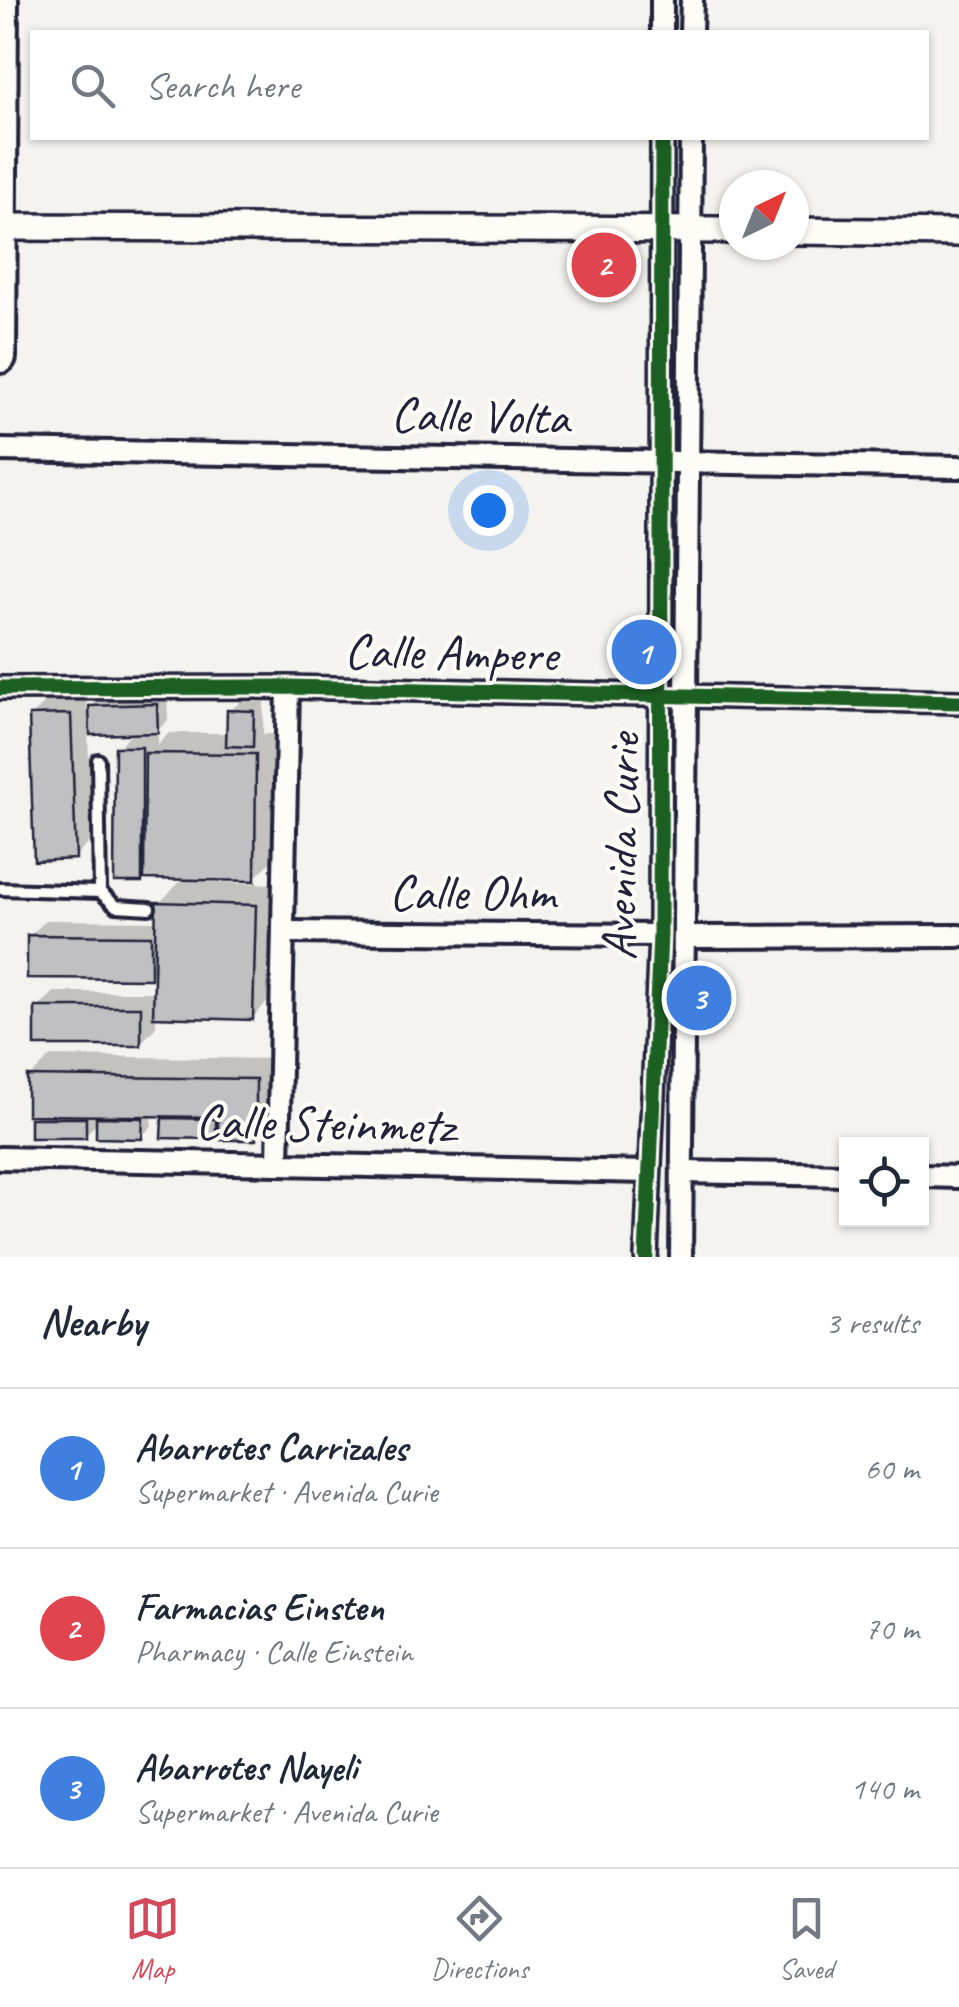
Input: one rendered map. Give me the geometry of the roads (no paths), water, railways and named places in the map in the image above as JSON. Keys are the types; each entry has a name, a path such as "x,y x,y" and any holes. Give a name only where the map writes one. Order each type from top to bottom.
{"main road":[{"path":"0,357 2,0"}],"street":[{"path":"662,0 662,30"},
{"path":"691,30 692,0"},
{"name":"Avenida Curie","path":"646,1257 660,934 662,140"},
{"name":"Avenida Curie","path":"681,1257 690,140"},
{"path":"2,227 719,230"},
{"path":"809,231 959,233"},
{"name":"Calle Volta","path":"0,450 959,467"},
{"path":"278,1163 288,687"},
{"name":"Calle Ampere","path":"0,688 288,687 959,702"},
{"name":"Calle Ohm","path":"283,932 660,934"},
{"path":"684,937 959,936"},
{"name":"Calle Steinmetz","path":"0,1158 648,1172"},
{"path":"682,1172 839,1175"},
{"path":"929,1176 959,1177"}],"lane":[{"path":"98,760 100,892"},
{"path":"0,889 100,892 116,906 148,908"}],"place":[{"name":"Farmacias Einsten","path":"604,265"},
{"name":"Abarrotes Carrizales","path":"644,652"},
{"name":"Abarrotes Nayeli","path":"699,998"}]}
